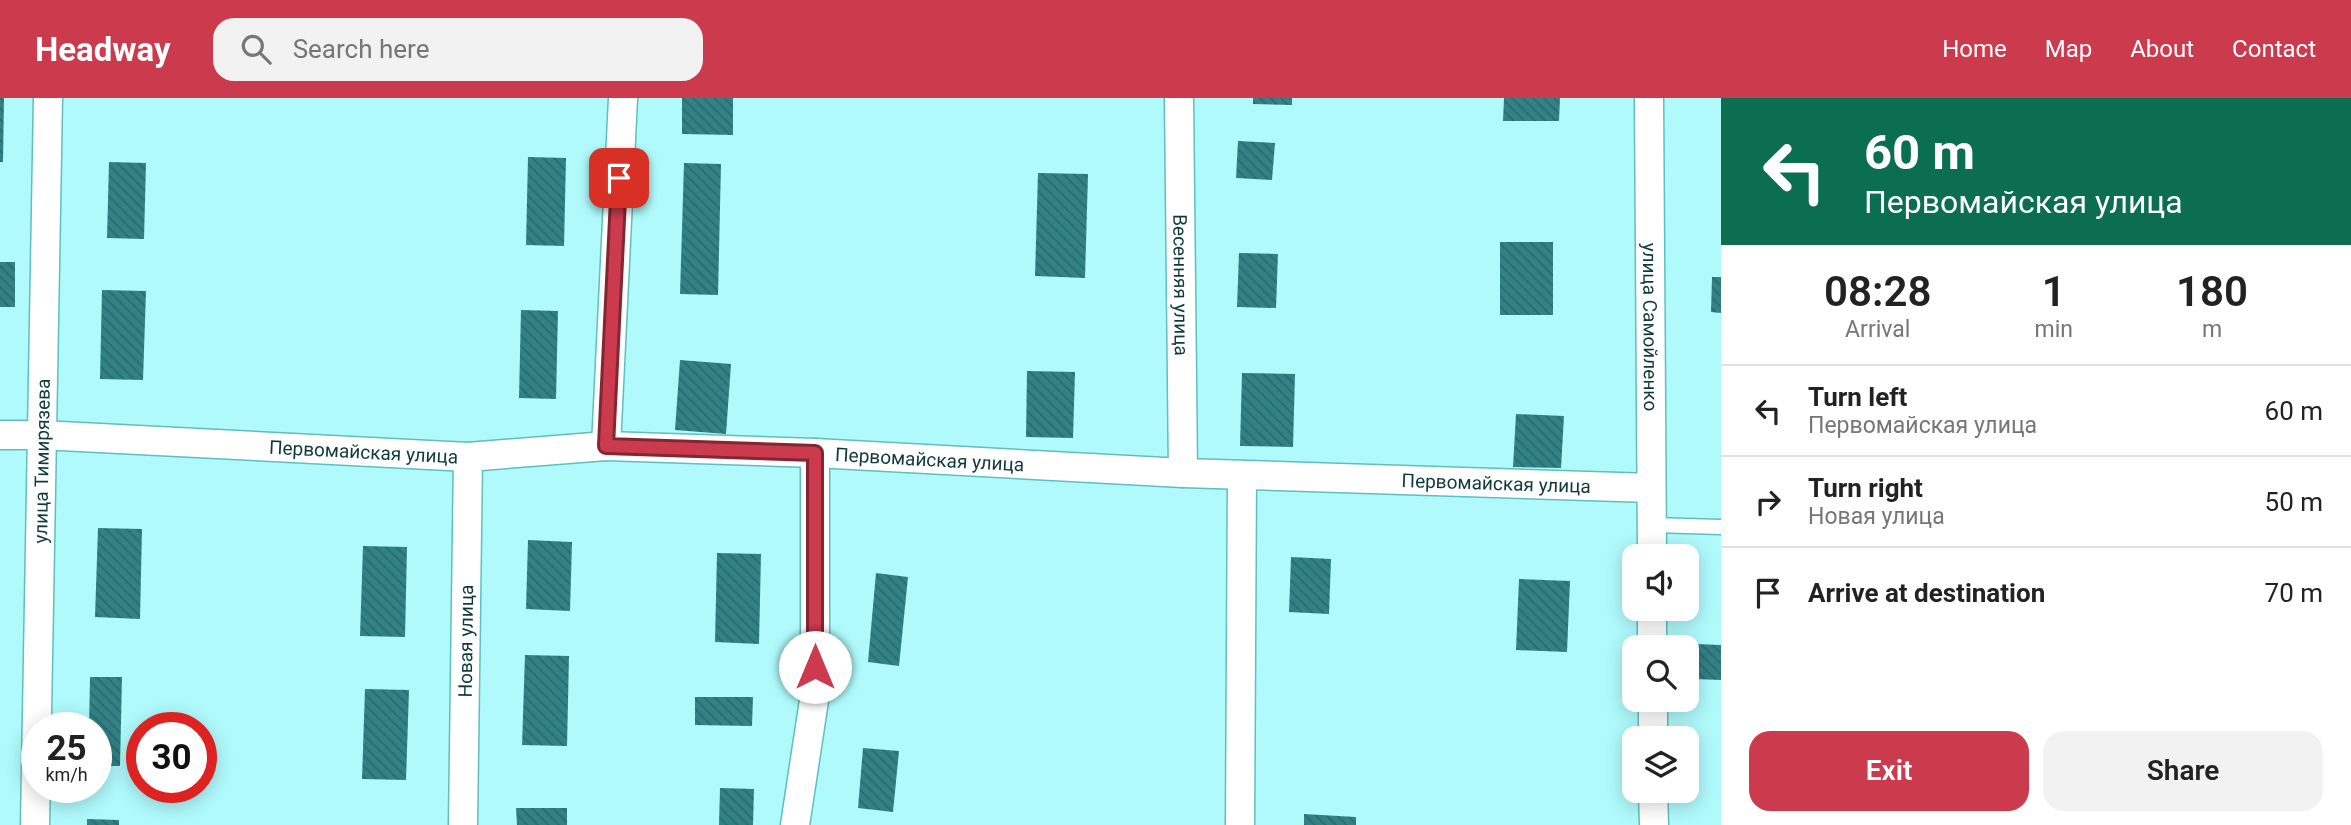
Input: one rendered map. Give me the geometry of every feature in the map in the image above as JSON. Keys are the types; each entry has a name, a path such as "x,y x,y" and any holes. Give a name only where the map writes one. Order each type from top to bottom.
{"street":[{"name":"улица Тимирязева","path":"35,825 48,98"},
{"path":"606,446 623,98"},
{"name":"Весенняя улица","path":"1180,98 1183,473"},
{"name":"улица Самойленко","path":"1649,98 1652,544"},
{"name":"Первомайская улица","path":"0,435 468,457 606,446 815,453 1183,473 1651,488"},
{"path":"795,825 815,694 815,453"},
{"name":"Новая улица","path":"463,825 468,457"},
{"path":"1240,825 1242,475"},
{"path":"1653,803 1654,825"}],"lane":[{"path":"1652,525 1721,527"}],"building":[{"path":"0,98 4,98 3,162 0,162"},
{"path":"682,98 733,98 733,135 682,134"},
{"path":"1253,98 1292,98 1292,105 1253,104"},
{"path":"1504,98 1560,98 1559,121 1503,121"},
{"path":"1238,141 1275,143 1272,180 1236,178"},
{"path":"528,157 566,158 564,246 526,245"},
{"path":"109,162 146,163 144,239 107,238"},
{"path":"684,163 721,164 718,295 680,294"},
{"path":"1038,173 1088,174 1085,278 1035,276"},
{"path":"1500,242 1553,242 1553,315 1500,315"},
{"path":"1239,253 1278,254 1276,308 1237,307"},
{"path":"0,262 15,262 15,307 0,307"},
{"path":"1712,277 1721,277 1721,313 1711,312"},
{"path":"102,290 146,291 143,380 100,379"},
{"path":"521,310 558,311 556,399 519,398"},
{"path":"680,360 731,364 726,434 675,430"},
{"path":"1027,371 1075,372 1073,438 1026,437"},
{"path":"1242,373 1295,374 1293,447 1240,446"},
{"path":"1516,414 1564,416 1561,468 1513,467"},
{"path":"98,528 142,529 140,619 95,617"},
{"path":"528,540 572,542 570,611 526,609"},
{"path":"363,546 407,547 405,637 360,636"},
{"path":"717,553 761,554 759,644 715,642"},
{"path":"1291,557 1331,559 1329,614 1289,612"},
{"path":"876,573 908,577 899,666 868,662"},
{"path":"1519,579 1570,581 1567,652 1516,650"},
{"path":"1699,644 1721,645 1721,680 1699,679"},
{"path":"525,655 569,656 567,746 522,745"},
{"path":"90,677 122,677 120,766 112,766 112,712 89,712"},
{"path":"365,689 409,690 406,780 362,779"},
{"path":"695,697 753,697 752,726 695,725"},
{"path":"863,748 899,751 893,812 858,808"},
{"path":"720,788 754,789 753,825 719,825"},
{"path":"516,808 567,808 567,825 517,825"},
{"path":"1304,814 1356,817 1356,825 1304,825"},
{"path":"87,819 119,820 119,825 87,825"}],"route":[{"path":"619,178 606,446 815,453 815,667"}]}
